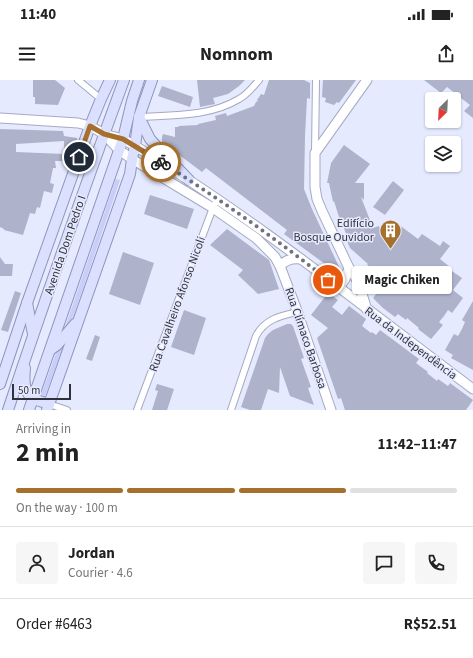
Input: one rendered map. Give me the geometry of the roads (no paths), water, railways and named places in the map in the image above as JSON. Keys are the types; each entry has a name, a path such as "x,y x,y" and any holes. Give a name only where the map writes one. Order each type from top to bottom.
{"main road":[{"name":"Avenida Dom Pedro I","path":"0,384 90,126 110,80"},
{"name":"Avenida Dom Pedro I","path":"8,410 25,358 124,80"},
{"name":"Avenida Dom Pedro I","path":"29,410 123,139 132,101 139,80"},
{"path":"25,358 26,388 32,398 48,407 130,174 139,117 152,80"},
{"path":"367,80 315,153 315,187 317,199 349,268 353,272 358,283 367,310"},
{"path":"132,101 150,139 189,180"},
{"name":"Rua da Independência","path":"0,118 75,122 90,126 104,134 123,139 217,199 301,259 473,389"},
{"path":"104,134 119,150 132,159 213,208 256,238 269,250 280,266 290,259 301,259"},
{"name":"Rua Clímaco Barbosa","path":"280,266 331,410"},
{"path":"339,288 345,279 349,268"},
{"path":"27,303 34,334"},
{"path":"50,350 57,345 79,320"}],"street":[{"path":"78,80 101,99"},
{"path":"139,117 202,113 214,110 240,99 259,80"},
{"path":"315,153 316,80"},
{"name":"Rua Cavalheiro Afonso Nicoli","path":"137,410 217,199"},
{"path":"231,410 254,342 260,329 269,321 282,315 297,312"},
{"path":"48,407 67,410"}],"place":[{"name":"Edifício Bosque Ouvidor","path":"390,250"},
{"name":"Magic Chiken","path":"328,280"}]}
